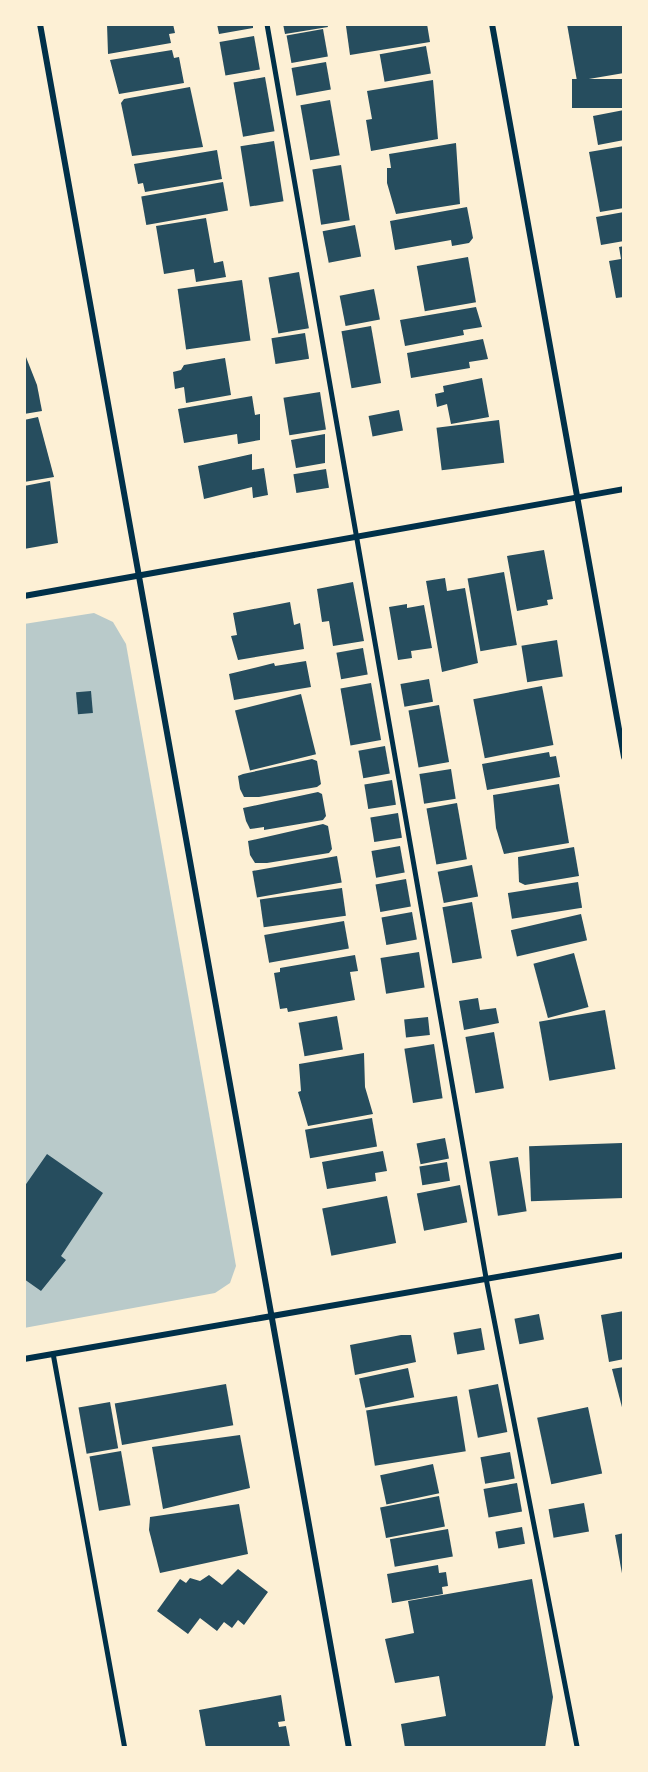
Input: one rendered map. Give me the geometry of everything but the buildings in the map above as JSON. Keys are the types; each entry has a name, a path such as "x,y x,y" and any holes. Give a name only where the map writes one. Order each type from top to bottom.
{"street":[{"path":"40,24 269,1317 349,1748"},
{"path":"492,24 624,758"},
{"path":"24,596 624,489"},
{"path":"24,1359 624,1255"}],"lane":[{"path":"267,24 486,1278 577,1748"},
{"path":"53,1353 125,1748"}],"shaded area":[{"path":"94,613 113,622 126,644 236,1266 230,1283 215,1293 24,1328 24,624"}]}
